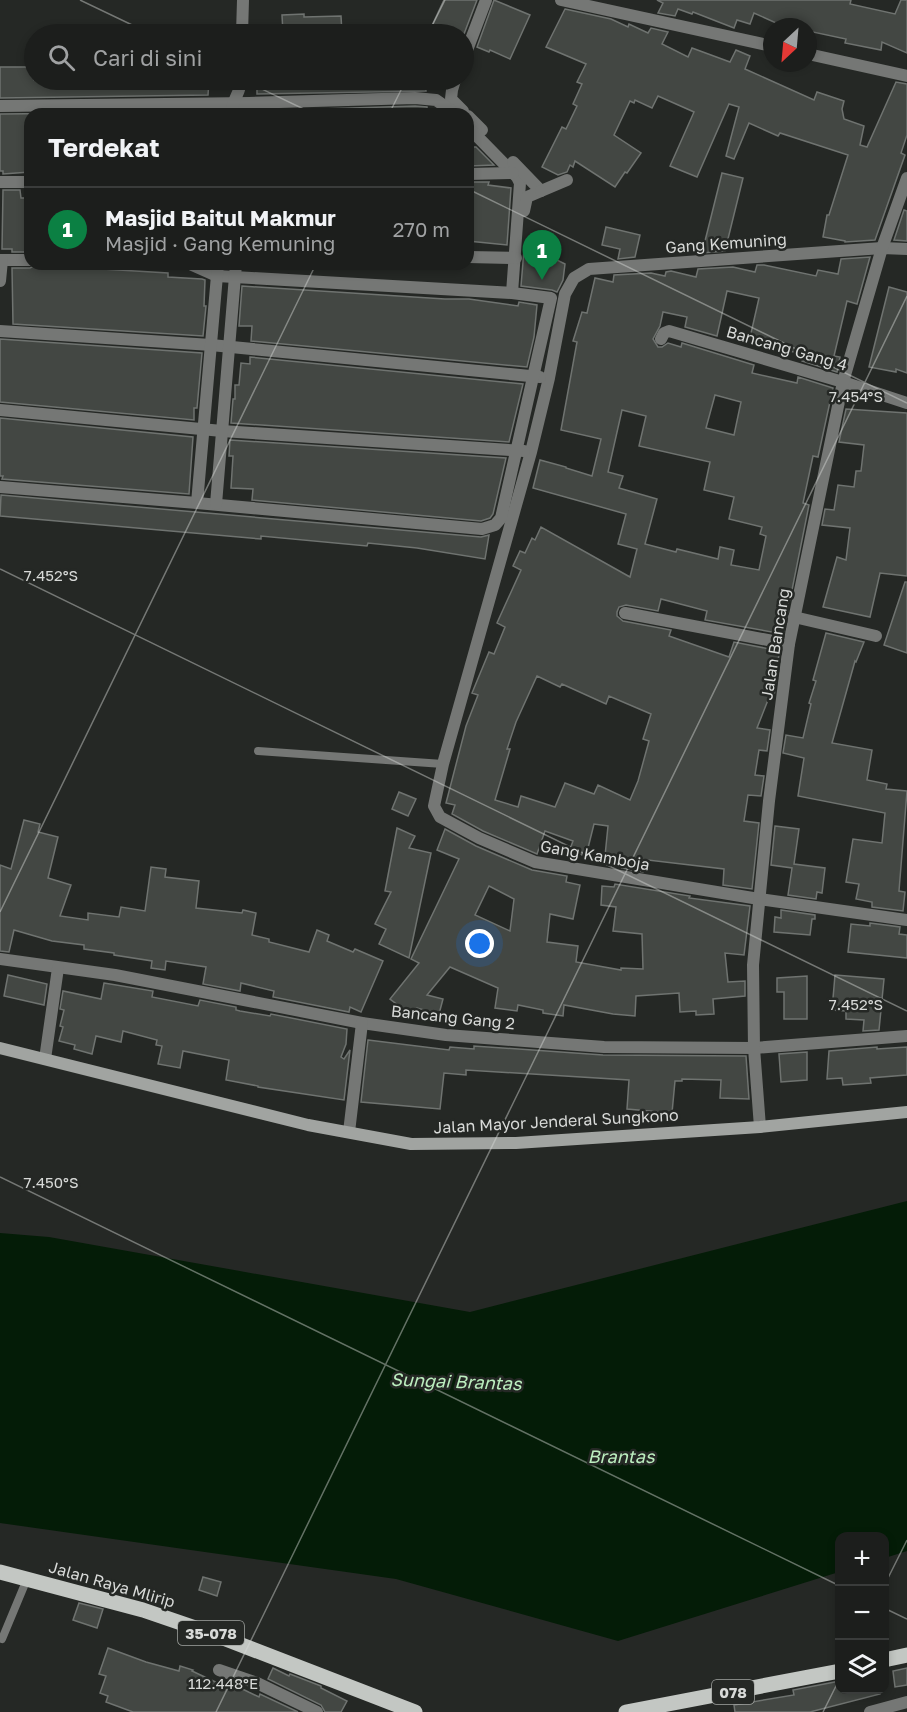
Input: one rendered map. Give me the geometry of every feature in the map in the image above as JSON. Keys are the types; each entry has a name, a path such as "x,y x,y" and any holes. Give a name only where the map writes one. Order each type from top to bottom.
{"main road":[{"name":"Jalan Mayor Jenderal Sungkono","path":"0,1048 308,1125 411,1144 516,1143 760,1126 907,1112"},
{"name":"Jalan Raya Mlirip","path":"0,1572 143,1610 415,1712"},
{"path":"889,1659 907,1655"},
{"name":"078","path":"626,1712 835,1672"}],"street":[{"path":"242,24 243,0"},
{"path":"474,32 486,0"},
{"path":"561,0 763,44"},
{"path":"817,56 907,76"},
{"path":"231,108 238,90"},
{"path":"243,90 249,108"},
{"path":"452,90 451,99 460,108"},
{"path":"0,106 249,108 425,98 436,100 447,108"},
{"path":"474,122 541,191"},
{"path":"474,133 520,183 512,293"},
{"path":"474,174 513,173"},
{"name":"Jalan Bancang","path":"760,1126 754,1048 753,965 789,644 843,382 882,248 907,178"},
{"path":"523,227 527,197 567,180"},
{"path":"0,182 24,182"},
{"name":"Gang Kemuning","path":"549,378 565,294 574,278 589,269 882,248 907,249"},
{"path":"474,257 516,258"},
{"path":"0,280 1,260 24,261"},
{"path":"0,487 490,528 501,518 552,301 549,297 512,293 235,278 217,270 197,503"},
{"path":"216,504 236,270"},
{"path":"0,331 211,345 549,378 531,452 443,764"},
{"name":"Bancang Gang 4","path":"661,339 664,333 669,331 907,403"},
{"path":"0,410 222,431 531,452"},
{"path":"625,613 789,644"},
{"path":"794,617 876,636"},
{"name":"Gang Kamboja","path":"443,764 434,800 436,812 440,817 479,838 535,862 759,899 907,920"},
{"name":"Bancang Gang 2","path":"0,959 114,975 362,1023 446,1035 604,1047 754,1048 907,1036"},
{"path":"45,1059 58,968"},
{"path":"349,1132 362,1023"},
{"path":"219,1670 257,1683 317,1712"},
{"path":"870,1712 907,1702"}],"lane":[{"path":"258,751 443,764"},
{"path":"2,1639 27,1579"}],"water":[{"name":"Brantas","path":"907,1201 907,1551 889,1557 889,1532 835,1532 835,1573 618,1641 396,1579 0,1523 0,1233 49,1237 470,1312"}],"building":[{"path":"444,0 477,0 468,24 433,24"},
{"path":"494,0 530,15 510,59 477,47"},
{"path":"657,0 851,0 850,4 895,14 901,0 907,0 907,53 882,42 881,50 845,43 846,39 817,33 817,18 765,18 754,13 750,24 737,20 734,28 693,12 692,14 678,9 675,16 658,13 663,3"},
{"path":"565,9 611,19 628,27 629,24 648,33 651,28 668,32 662,44 688,57 692,48 730,62 736,50 750,56 745,69 814,100 817,92 844,101 842,109 844,119 864,126 860,145 867,147 896,82 907,84 907,135 901,153 905,155 875,240 845,242 823,237 827,215 829,215 848,155 780,133 778,136 749,123 734,159 726,156 739,107 729,104 697,177 670,166 694,112 658,96 652,108 635,100 634,103 630,101 614,135 641,153 615,187 575,161 573,167 570,165 567,172 558,175 542,167 562,127 566,129 577,106 573,104 582,84 577,82 586,64 546,47"},
{"path":"282,15 341,16 341,24 282,24"},
{"path":"0,67 24,67 24,90 208,90 208,95 0,98"},
{"path":"257,90 426,91 257,94"},
{"path":"415,106 427,107 427,108 352,108"},
{"path":"0,114 24,114 24,172 3,174 3,171 0,171"},
{"path":"474,147 476,147 494,165 474,166"},
{"path":"722,173 743,178 725,251 702,253"},
{"path":"474,182 489,182 488,185 511,188 507,245 474,242"},
{"path":"3,190 20,190 21,198 24,198 24,252 2,249"},
{"path":"904,210 907,211 907,241 894,240"},
{"path":"606,227 640,235 635,257 618,259 620,249 602,245"},
{"path":"524,250 541,252 565,264 563,280 557,292 521,286"},
{"path":"870,257 857,304 847,301 834,356 840,357 837,372 802,361 803,354 749,342 759,298 727,291 717,336 685,327 687,317 663,312 660,326 653,339 658,347 668,343 681,347 682,343 754,365 752,373 797,383 798,377 833,388 818,457 813,456 803,503 809,505 790,600 785,609 788,610 783,634 705,620 707,611 661,599 658,611 626,605 619,607 617,612 617,616 623,621 671,630 669,636 729,657 734,642 780,651 773,681 776,682 774,696 770,695 757,728 770,730 767,751 759,750 755,775 764,776 761,796 748,795 744,821 759,823 752,889 723,885 724,869 648,860 643,872 622,868 624,865 605,856 608,826 594,824 588,848 585,847 582,855 570,849 573,841 545,831 537,854 483,831 452,814 455,805 446,803 466,726 478,695 472,693 489,652 494,654 505,627 497,623 521,570 513,566 520,551 525,553 532,538 535,540 541,527 630,577 637,549 618,544 626,514 533,488 540,460 592,476 601,439 561,430 577,342 573,341 582,312 587,313 595,278 613,282 614,275 651,273 665,276 666,272 671,271 696,277 698,269 733,267 755,272 757,265 816,276 818,270 838,274 841,259","holes":["715,395 741,402 734,435 706,428","622,410 646,416 639,446 710,462 704,490 734,497 729,519 762,527 760,534 766,536 759,570 731,565 734,550 720,547 718,559 645,544 657,499 619,488 623,476 608,472","537,676 560,687 562,684 606,704 609,696 651,714 643,739 649,741 630,800 598,785 594,794 565,783 555,807 521,796 518,807 495,800 516,722"]},
{"path":"12,268 168,273 168,277 205,280 204,306 206,306 203,336 13,324"},
{"path":"242,286 469,299 518,306 519,302 537,305 534,337 527,367 251,341 252,326 239,326"},
{"path":"889,287 907,292 907,373 896,369 896,372 869,367"},
{"path":"0,339 202,353 194,420 0,402"},
{"path":"250,357 523,384 509,442 231,423 235,385 239,385 241,363 250,364"},
{"path":"846,409 907,413 907,576 880,573 870,617 823,607 837,557 846,560 850,528 822,525 825,509 834,510 838,485 854,487 856,471 861,471 864,445 839,442"},
{"path":"0,418 193,437 189,494 2,479 3,476 0,476"},
{"path":"230,440 506,458 493,514 490,518 481,521 252,500 253,489 231,488 233,456 229,456"},
{"path":"1,495 481,537 489,535 485,559 368,543 367,546 261,536 261,539 0,516"},
{"path":"905,582 907,582 907,653 884,645"},
{"path":"826,633 864,642 855,661 832,743 872,750 867,780 887,784 886,789 907,791 899,891 905,892 903,911 872,907 872,902 856,899 859,884 846,882 853,839 882,843 885,813 798,796 804,758 783,753 786,735 803,738 811,704 809,703 816,681 813,680"},
{"path":"399,792 416,799 408,816 392,809"},
{"path":"24,820 40,824 38,832 58,837 48,878 71,885 60,916 88,920 88,913 119,917 121,907 145,911 151,867 166,869 165,877 199,881 196,908 242,913 243,910 256,913 252,935 269,939 269,942 309,952 317,930 329,935 327,941 353,952 355,949 383,961 361,1012 350,1007 349,1012 273,997 274,991 241,983 240,991 203,984 206,967 166,961 165,970 151,968 152,961 84,949 84,945 52,941 14,930 9,952 0,951 0,865 11,869"},
{"path":"775,826 799,829 794,864 825,868 822,893 817,892 816,899 788,895 792,868 771,865"},
{"path":"397,828 415,836 409,848 431,853 409,958 379,944 386,929 375,924 391,892 385,891"},
{"path":"445,829 476,846 532,870 567,876 566,882 580,885 573,919 550,914 547,942 578,946 576,962 621,970 621,968 643,969 642,934 613,931 616,907 601,905 602,886 614,887 615,884 690,896 689,898 750,906 744,955 725,953 728,982 745,981 745,996 713,999 714,1014 696,1015 696,1011 680,1012 679,993 636,996 635,1016 564,1005 563,1016 543,1013 543,1010 518,1005 517,1011 495,1008 498,988 450,967 427,995 443,999 439,1014 417,1008 411,1015 390,999 419,963 411,959 459,859 437,850","holes":["489,886 514,899 510,931 475,915"]},
{"path":"781,910 815,915 815,919 812,919 810,935 774,932 775,917 781,918"},
{"path":"870,923 900,927 899,934 907,935 907,958 848,952 851,924 870,926"},
{"path":"8,975 47,984 44,1005 4,996"},
{"path":"835,975 884,979 879,1030 863,1031 864,1020 846,1019 846,1011 832,1010"},
{"path":"807,976 807,1019 784,1019 784,992 777,992 777,978"},
{"path":"104,983 153,991 152,997 198,1006 200,1000 236,1007 236,1010 240,1011 270,1016 271,1014 347,1029 346,1044 341,1057 344,1059 350,1050 344,1100 226,1080 229,1060 183,1051 180,1068 158,1064 162,1046 156,1045 157,1040 123,1031 121,1042 96,1036 92,1054 74,1049 75,1045 59,1041 63,1027 60,1026 64,1010 60,1009 63,991 101,999"},
{"path":"368,1040 449,1050 450,1047 474,1049 474,1046 603,1055 746,1056 749,1099 720,1098 721,1080 682,1079 682,1081 675,1081 672,1113 627,1109 629,1080 466,1070 466,1075 444,1073 440,1109 361,1102"},
{"path":"877,1047 877,1049 907,1047 907,1075 870,1078 871,1083 843,1085 842,1078 827,1079 829,1051"},
{"path":"807,1052 807,1080 781,1082 779,1054"},
{"path":"203,1577 221,1582 217,1596 199,1590"},
{"path":"79,1603 103,1609 97,1628 73,1620"},
{"path":"108,1648 179,1671 180,1666 193,1670 224,1686 227,1681 259,1697 260,1694 298,1712 133,1712 106,1702 108,1696 100,1693 106,1676 99,1674"},
{"path":"273,1668 289,1676 290,1674 321,1686 347,1701 341,1712 325,1712 321,1705 268,1679"},
{"path":"907,1668 907,1685 895,1687 893,1671"},
{"path":"835,1682 835,1694 880,1694 810,1712 735,1712 734,1705 794,1695 793,1690"}],"place":[{"name":"Masjid Baitul Makmur","path":"542,280"}],"water label":[{"name":"Sungai Brantas","path":"456,1381"}]}
